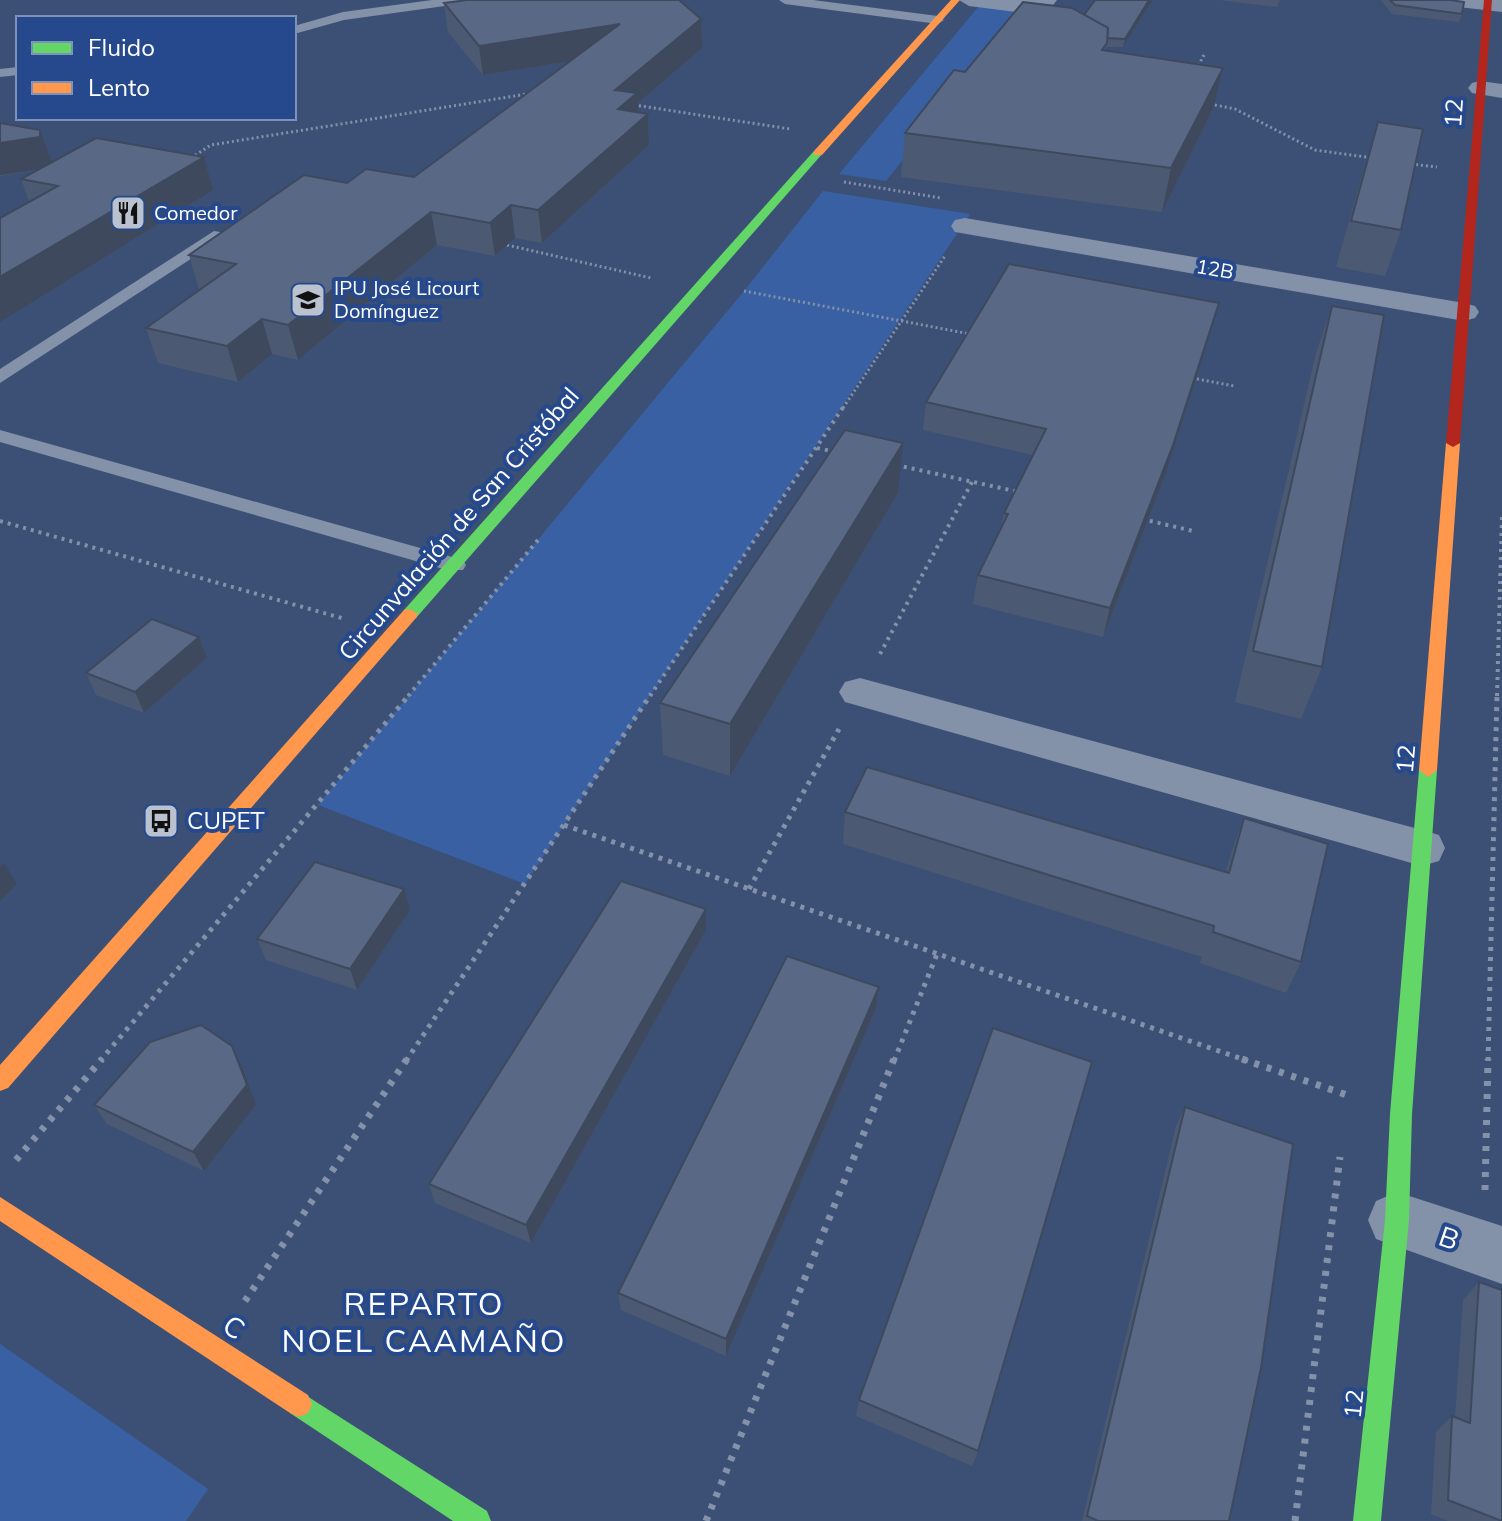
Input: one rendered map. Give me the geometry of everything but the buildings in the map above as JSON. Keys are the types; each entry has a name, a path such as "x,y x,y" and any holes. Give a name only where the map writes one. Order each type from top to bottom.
{"street":[{"name":"Circunvalación de San Cristóbal","path":"0,1081 696,288 956,0"},
{"path":"969,0 1045,10"},
{"path":"1450,0 1493,3"},
{"name":"12","path":"1367,1521 1397,1220 1401,1114 1464,312 1491,90 1493,3"},
{"name":"12B","path":"965,226 1464,312"},
{"path":"860,692 1422,848"},
{"name":"C","path":"0,1208 477,1521"},
{"name":"B","path":"1397,1220 1493,1252"}],"lane":[{"path":"296,29 343,16 459,0"},
{"path":"785,0 938,20"},
{"path":"0,377 214,236"},
{"path":"0,436 455,565"}],"path":[{"path":"1193,76 1205,53"},
{"path":"189,159 211,145 544,91"},
{"path":"620,103 804,131"},
{"path":"1209,104 1235,109 1315,150 1373,158"},
{"path":"1402,162 1445,168"},
{"path":"214,1348 965,226 974,204 797,175"},
{"path":"507,245 696,288 744,291 978,335"},
{"path":"1189,377 1234,386"},
{"path":"817,448 848,455"},
{"path":"895,465 1031,495"},
{"path":"749,889 860,692 972,482"},
{"path":"1493,1252 1502,515"},
{"path":"1134,518 1193,531"},
{"path":"0,521 354,622"},
{"path":"564,825 1401,1114"},
{"path":"706,1521 937,954"}],"shaded area":[{"path":"984,0 1030,0 886,181 839,174"},
{"path":"823,191 970,214 525,884 318,805 744,291"},
{"path":"0,1344 208,1489 186,1521 0,1521"}],"traffic: fast":[{"path":"410,614 818,153"},
{"path":"1367,1521 1397,1220 1401,1114 1428,770"},
{"path":"299,1404 477,1521"}],"traffic: slow":[{"path":"818,153 956,0"},
{"path":"1428,770 1453,443"},
{"path":"0,1081 410,614"},
{"path":"0,1208 299,1404"}],"traffic: jam":[{"path":"1453,443 1488,0"}],"place":[{"name":"Comedor","path":"128,213"},
{"name":"IPU José Licourt Domínguez","path":"308,300"},
{"name":"CUPET","path":"161,821"}],"district":[{"name":"REPARTO NOEL CAAMAÑO","path":"424,1322"}]}
